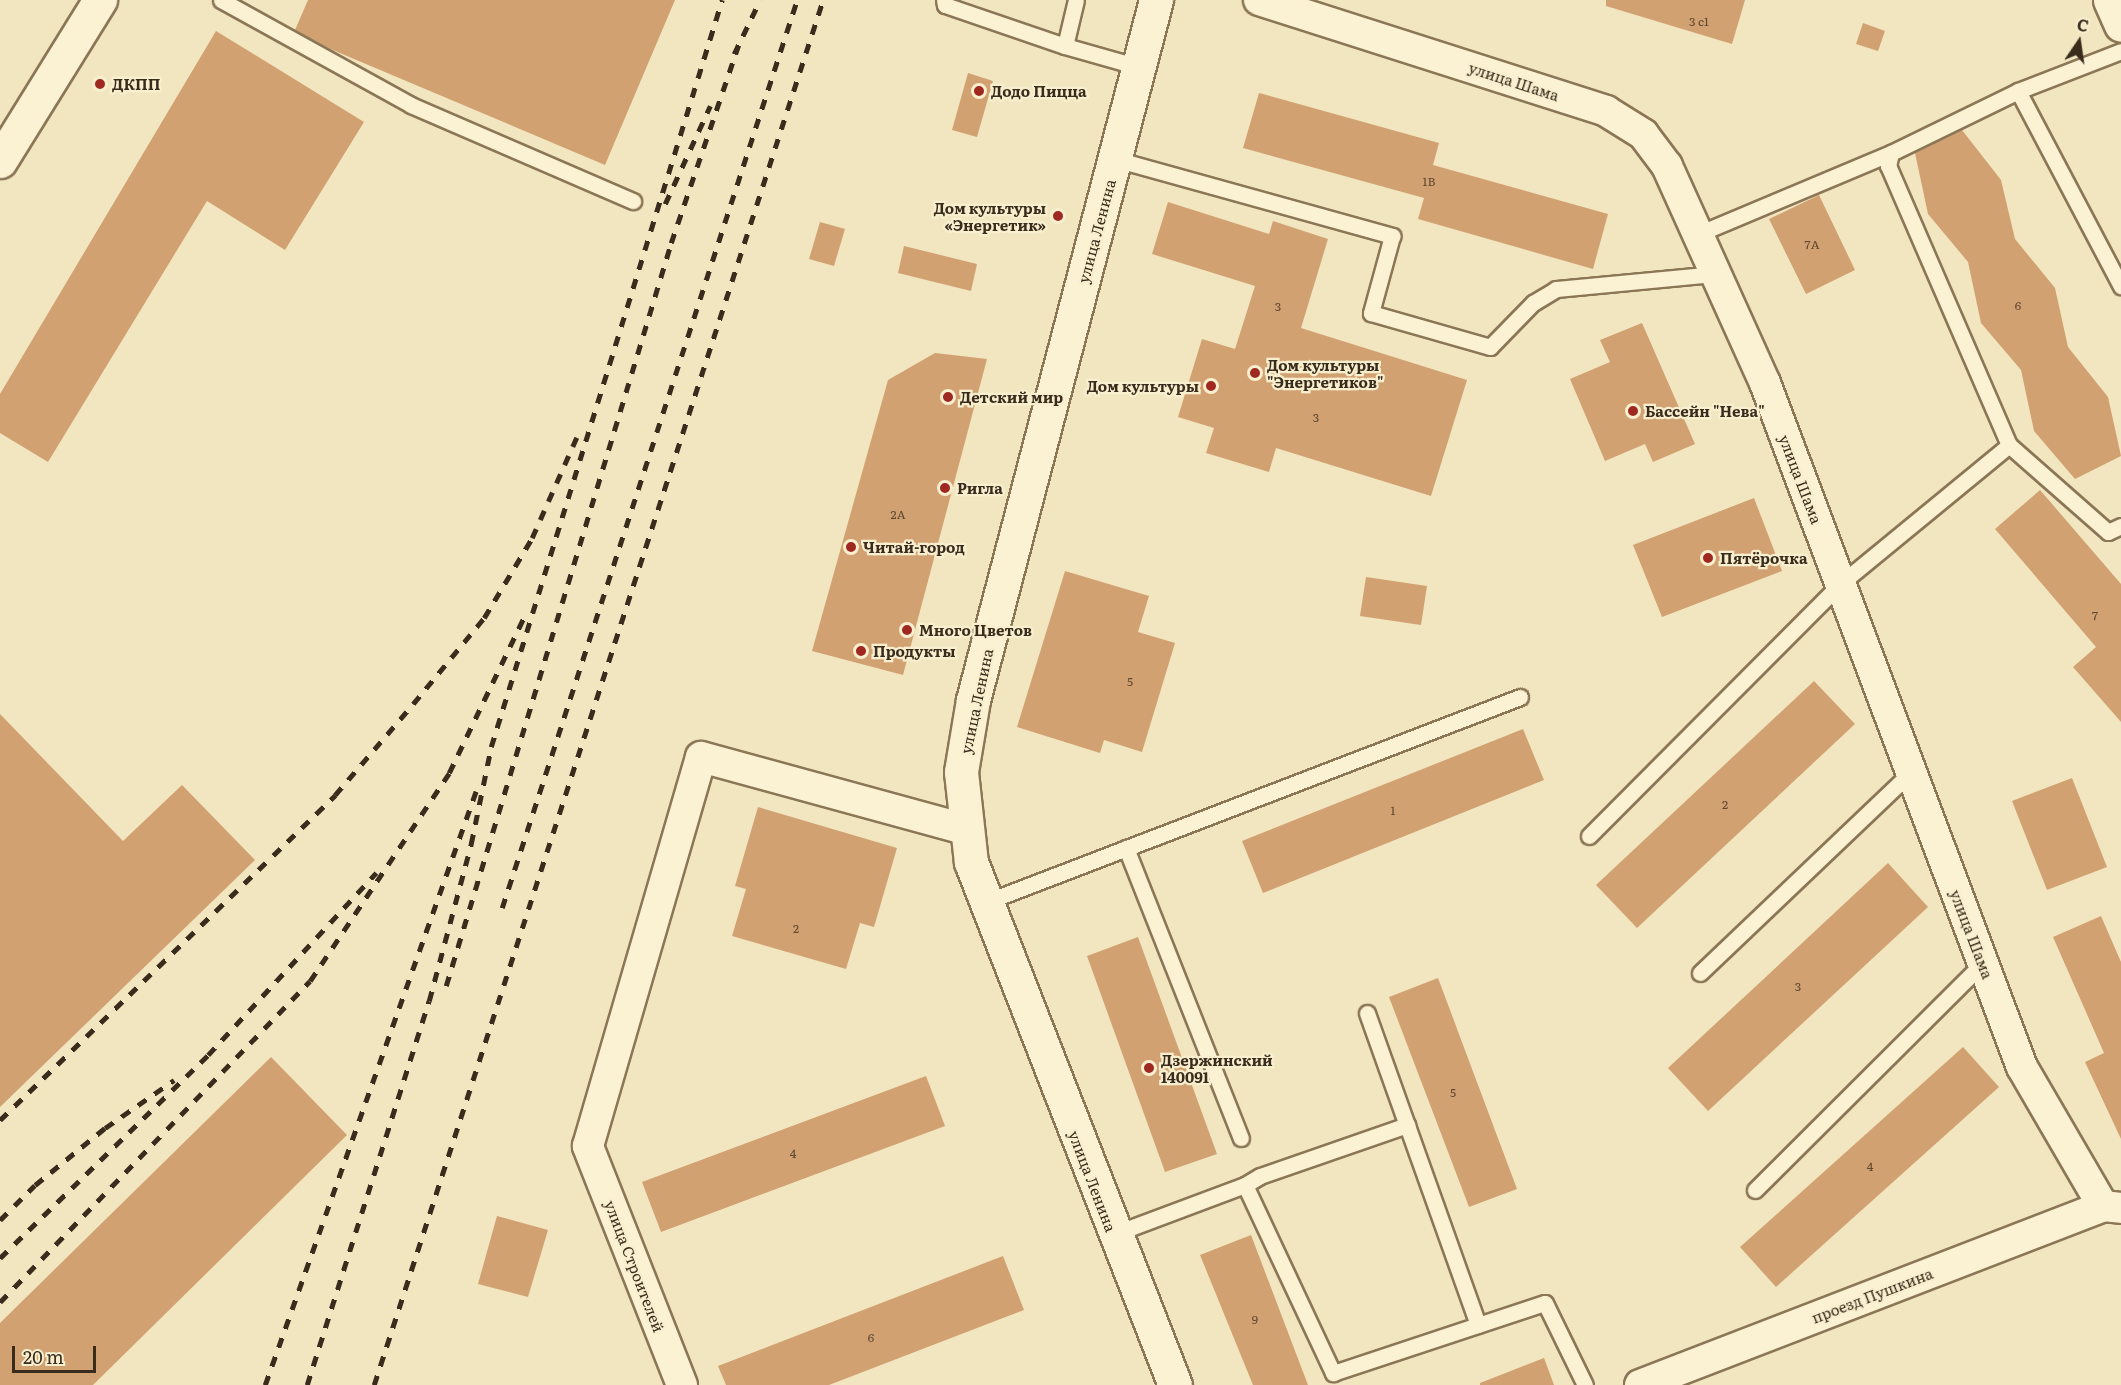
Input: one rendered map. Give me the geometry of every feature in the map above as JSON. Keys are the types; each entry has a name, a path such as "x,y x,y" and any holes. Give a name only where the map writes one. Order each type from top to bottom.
{"street":[{"path":"0,161 100,0"},
{"name":"улица Ленина","path":"1156,0 973,700 961,772 971,861 1114,1234 1175,1385"},
{"name":"улица Шама","path":"1259,0 1606,111 1643,134 1667,166 1765,383 2022,1067 2112,1207"},
{"path":"2110,0 2121,25"},
{"name":"улица Строителей","path":"682,1385 588,1146 701,757 968,830"},
{"name":"проезд Пушкина","path":"1640,1385 2112,1207"}],"lane":[{"path":"221,0 411,105 633,201"},
{"path":"1065,46 1076,0"},
{"path":"945,2 1065,46 1139,67"},
{"path":"1698,234 1891,153 2018,92 2121,51"},
{"path":"2018,92 2121,286"},
{"path":"1891,153 1888,166 2009,445 2108,532 2121,526"},
{"path":"1115,159 1392,236 1371,313 1490,347 1533,303 1556,289 1716,274"},
{"path":"1589,836 1840,584 2009,445"},
{"path":"986,902 1520,697"},
{"path":"1700,973 1910,773"},
{"path":"1126,848 1241,1138"},
{"path":"1755,1190 1983,963"},
{"path":"1367,1013 1478,1325"},
{"path":"1114,1234 1245,1185 1260,1176 1407,1125"},
{"path":"1245,1185 1333,1373 1545,1303 1585,1385"}],"building":[{"path":"308,0 675,0 605,165 328,48 295,30"},
{"path":"1606,0 1745,0 1732,44 1606,6"},
{"path":"1863,23 1885,31 1878,51 1856,44"},
{"path":"216,31 364,122 285,250 207,201 48,462 0,433 0,394"},
{"path":"968,73 993,81 977,137 952,130"},
{"path":"1259,93 1439,143 1433,165 1608,214 1593,269 1418,219 1424,198 1243,148"},
{"path":"1962,130 2001,180 2015,239 2055,288 2068,347 2108,397 2121,456 2075,479 2034,431 2021,370 1981,323 1968,262 1928,214 1915,153"},
{"path":"1819,195 1855,270 1806,294 1769,219"},
{"path":"1168,202 1269,234 1273,221 1328,239 1301,328 1467,380 1431,496 1276,448 1269,472 1206,453 1214,428 1178,417 1202,339 1235,349 1255,286 1152,254"},
{"path":"820,222 845,229 834,266 809,259"},
{"path":"904,246 977,264 971,291 898,273"},
{"name":"Бассейн \"Нева\"","path":"1642,323 1695,444 1653,462 1645,444 1605,461 1570,379 1610,362 1600,340"},
{"path":"935,353 987,359 903,675 812,651 888,380"},
{"path":"2040,490 2121,584 2121,722 2073,667 2096,647 1995,529"},
{"name":"Пятёрочка","path":"1754,498 1782,571 1662,617 1633,545"},
{"path":"1065,571 1149,596 1138,632 1175,643 1142,752 1104,740 1100,753 1017,727"},
{"path":"1366,577 1427,586 1421,625 1360,616"},
{"path":"1814,681 1855,724 1637,928 1596,885"},
{"path":"0,714 123,841 182,785 255,860 0,1107"},
{"path":"1523,729 1544,780 1263,893 1242,841"},
{"path":"2072,778 2107,867 2047,890 2012,801"},
{"path":"758,807 897,848 874,927 860,923 846,969 732,936 746,889 735,886"},
{"path":"1888,863 1928,907 1708,1111 1668,1068"},
{"path":"2101,916 2121,962 2121,1139 2085,1062 2104,1053 2053,937"},
{"path":"1138,937 1217,1154 1165,1172 1087,956"},
{"path":"1438,978 1517,1189 1469,1207 1389,997"},
{"path":"1963,1047 1999,1087 1776,1287 1740,1247"},
{"path":"271,1057 347,1135 93,1385 0,1385 0,1323"},
{"path":"926,1076 945,1126 661,1232 642,1182"},
{"path":"497,1216 548,1230 528,1297 478,1284"},
{"path":"1251,1235 1308,1385 1253,1385 1200,1255"},
{"path":"1003,1256 1024,1310 829,1385 726,1385 718,1366"},
{"path":"1544,1358 1554,1385 1480,1385 1480,1383"}],"railway":[{"path":"307,1385 429,1001 471,844 491,747 722,0"},
{"path":"734,54 760,0"},
{"path":"502,908 797,0"},
{"path":"374,1385 823,0"},
{"path":"446,986 671,243 738,46"},
{"path":"665,204 710,106"},
{"path":"0,1120 335,795 413,704 484,618 532,538 579,432"},
{"path":"0,1302 310,981 449,773 525,615"},
{"path":"265,1385 476,791"},
{"path":"0,1258 208,1055 376,873"},
{"path":"0,1220 35,1185 105,1128 174,1080"}],"place":[{"name":"ДКПП","path":"100,84"},
{"name":"Додо Пицца","path":"979,91"},
{"name":"Дом культуры «Энергетик»","path":"1058,216"},
{"name":"Дом культуры \"Энергетиков\"","path":"1255,373"},
{"name":"Дом культуры","path":"1211,386"},
{"name":"Детский мир","path":"948,397"},
{"name":"Бассейн \"Нева\"","path":"1633,411"},
{"name":"Ригла","path":"945,488"},
{"name":"Читай-город","path":"851,547"},
{"name":"Пятёрочка","path":"1708,558"},
{"name":"Много Цветов","path":"907,630"},
{"name":"Продукты","path":"861,651"},
{"name":"Дзержинский 140091","path":"1149,1068"}]}
